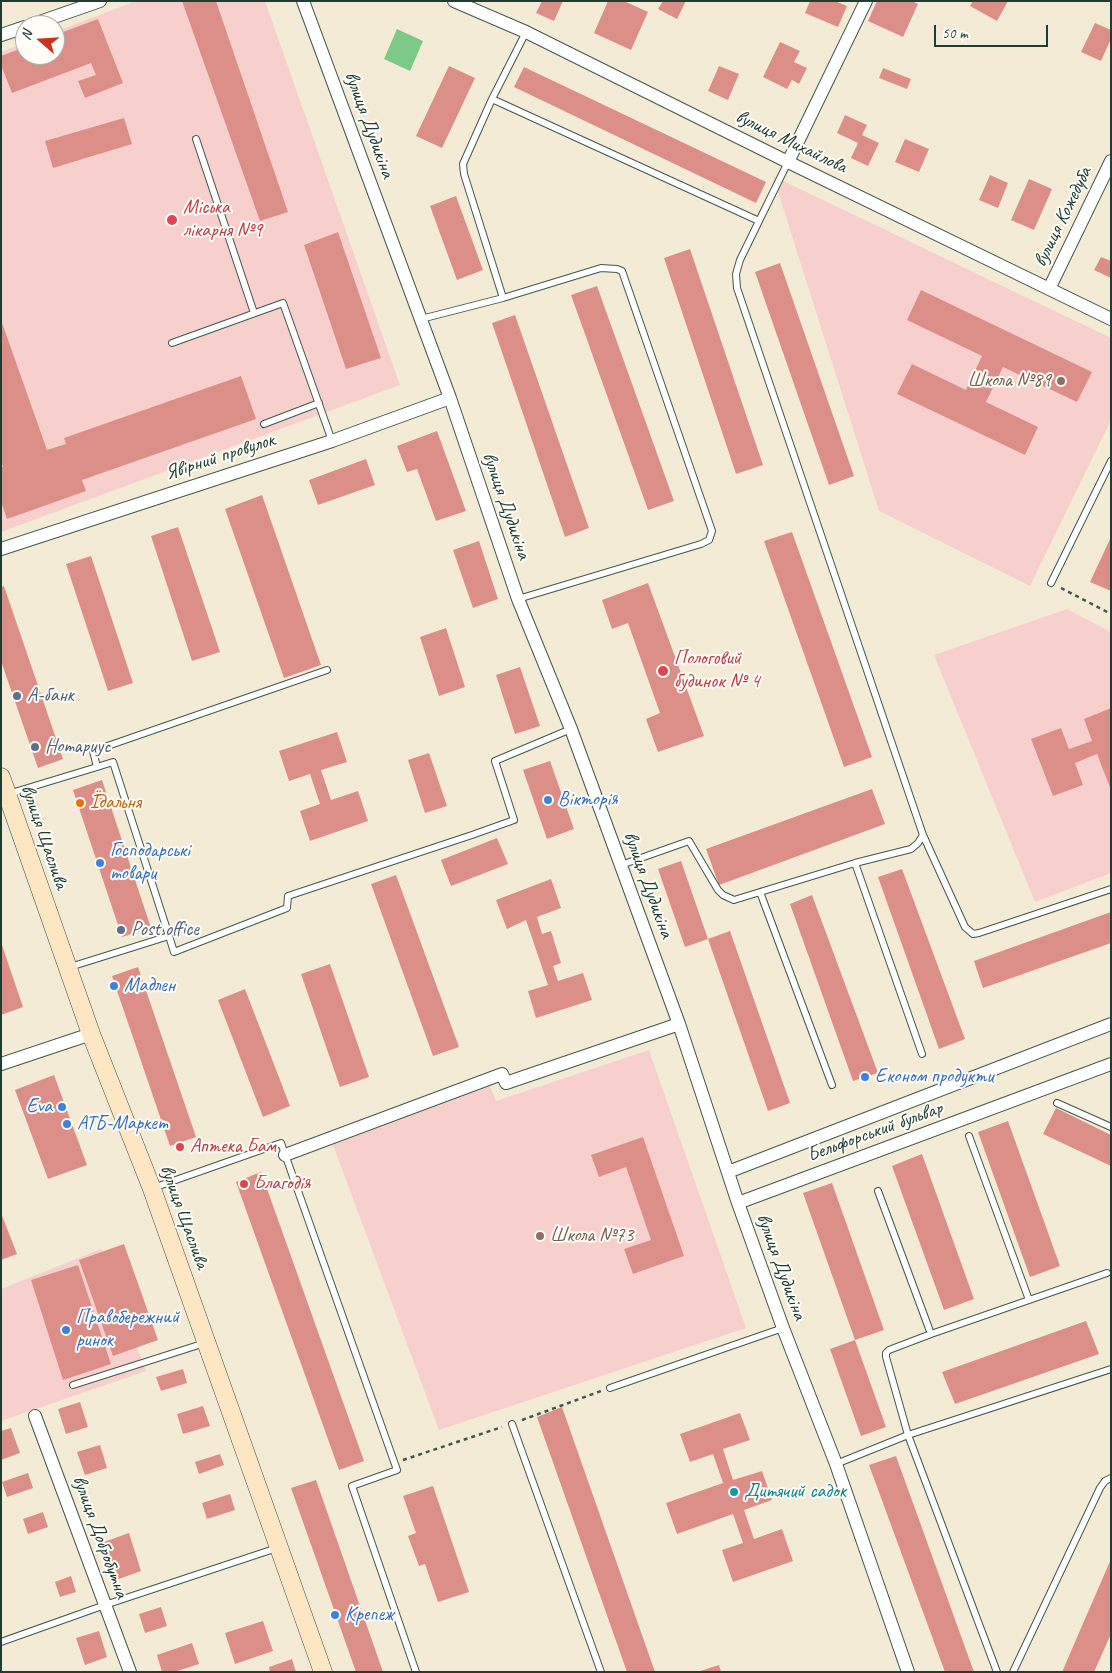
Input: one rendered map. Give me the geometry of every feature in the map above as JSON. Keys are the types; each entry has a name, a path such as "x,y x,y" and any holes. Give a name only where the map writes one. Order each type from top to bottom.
{"street":[{"path":"60,15 100,1"},
{"name":"вулиця Дудикіна","path":"303,1 450,398 518,599 571,729 679,1024 738,1203 783,1328 836,1464 908,1672"},
{"name":"вулиця Михайлова","path":"454,1 526,32 1111,319"},
{"path":"788,162 866,1"},
{"path":"1,35 15,30"},
{"name":"вулиця Кожедуба","path":"1049,289 1111,162"},
{"name":"Явірний провулок","path":"1,549 332,441 450,398"},
{"name":"вулиця Щаслива","path":"4,786 91,1034 152,1188 323,1672"},
{"path":"285,1155 502,1074 506,1083 679,1024"},
{"name":"Бельфорський бульвар","path":"728,1172 1111,1024"},
{"path":"1,1064 91,1034"},
{"name":"Бельфорський бульвар","path":"738,1203 1111,1064"},
{"name":"вулиця Добробутна","path":"35,1416 130,1672"}],"lane":[{"path":"503,298 464,174 463,164 492,99 526,32"},
{"path":"492,99 759,222"},
{"path":"196,139 254,313"},
{"path":"788,162 740,260 736,274 738,288 923,835 965,926 973,934 1111,889"},
{"path":"421,319 503,298 602,268 622,271 712,531 709,540 701,544 518,599"},
{"path":"172,343 283,303 332,441"},
{"path":"264,424 319,403"},
{"path":"1051,583 1111,461"},
{"path":"97,767 92,751 327,670"},
{"path":"4,786 113,762 174,952 287,908 288,896 514,820 495,762 571,729"},
{"path":"621,865 689,841 718,890 723,895 734,900 855,863 911,849 923,835"},
{"path":"855,863 922,1054"},
{"path":"760,892 832,1085"},
{"path":"68,968 169,936"},
{"path":"1057,1103 1111,1127"},
{"path":"970,1136 1029,1300"},
{"path":"152,1188 281,1144 397,1470 352,1486 416,1672"},
{"path":"878,1191 931,1334"},
{"path":"997,1672 908,1435 886,1353 889,1350 931,1334 1107,1273"},
{"path":"610,1388 783,1328"},
{"path":"72,1385 206,1342"},
{"path":"836,1464 908,1435 1111,1369"},
{"path":"512,1424 601,1672"},
{"path":"1012,1672 1100,1488 1105,1481 1111,1478"},
{"path":"1,1642 279,1547"}],"path":[{"path":"1051,583 1111,614"}],"shaded area":[{"name":"Міська лікарня №9","path":"136,1 265,1 400,385 1,532 1,52 15,47 15,65 65,65 65,28"},
{"path":"773,176 1111,338 1111,420 1030,586 879,511"},
{"path":"1067,609 1111,632 1111,873 1035,902 934,655"},
{"name":"Школа №73","path":"649,1050 746,1328 439,1430 333,1145 490,1086 496,1101"},
{"name":"Правобережний ринок","path":"101,1249 146,1371 1,1421 1,1289"}],"green space":[{"path":"397,29 423,41 410,71 384,59"}],"building":[{"path":"182,1 216,1 288,212 260,221"},
{"path":"542,1 563,1 554,21 536,13"},
{"path":"608,1 624,1 648,12 631,50 594,33"},
{"path":"663,1 686,1 677,19 658,9"},
{"path":"810,1 835,1 847,6 838,27 805,13"},
{"path":"877,1 912,1 918,4 903,37 868,21"},
{"path":"973,1 1008,1 997,21 970,6"},
{"path":"98,19 123,83 85,98 78,81 96,75 91,63 12,93 1,65 1,56 15,51 15,65 65,65 65,31"},
{"path":"1095,23 1111,30 1111,39 1101,61 1081,52"},
{"path":"780,42 800,51 794,62 807,68 799,84 792,80 787,89 763,77"},
{"path":"449,66 475,78 442,148 416,136"},
{"path":"719,66 739,74 728,100 708,91"},
{"path":"524,67 766,182 756,203 514,87"},
{"path":"883,68 911,79 907,89 879,78"},
{"path":"845,115 867,125 862,135 879,143 868,166 851,158 858,143 837,133"},
{"path":"124,118 132,144 53,168 45,141"},
{"path":"905,139 929,149 919,172 895,162"},
{"path":"990,175 1008,183 998,208 979,200"},
{"path":"1029,179 1052,189 1034,230 1011,220"},
{"path":"456,196 483,270 457,280 430,206"},
{"path":"338,232 381,358 346,369 304,245"},
{"path":"690,249 763,465 736,474 664,258"},
{"path":"1101,257 1111,261 1111,278 1094,270"},
{"path":"780,263 854,476 829,485 755,272"},
{"path":"597,286 674,501 648,510 571,295"},
{"name":"Школа №89","path":"921,290 1092,372 1077,402 1003,367 986,402 1038,427 1025,455 897,394 912,364 966,390 982,356 907,320"},
{"path":"515,315 589,528 565,537 492,323"},
{"path":"1,320 47,450 66,444 64,438 241,376 256,419 82,480 86,491 7,519 1,502 1,467 3,467 1,461"},
{"path":"437,431 466,511 436,521 417,469 407,472 397,446"},
{"path":"366,459 375,485 318,505 309,480"},
{"path":"262,495 321,665 284,678 225,509"},
{"path":"178,527 220,652 192,661 151,536"},
{"path":"792,532 872,757 844,767 764,541"},
{"path":"1111,537 1111,591 1090,582"},
{"path":"479,541 498,599 473,608 453,550"},
{"path":"91,556 133,683 108,691 66,564"},
{"name":"Пологовий будинок № 4","path":"648,583 704,736 658,752 646,719 660,713 628,623 612,629 602,600"},
{"path":"4,586 63,759 38,768 1,661 1,587"},
{"path":"446,628 465,687 439,696 420,637"},
{"path":"520,667 540,726 515,734 496,675"},
{"path":"1111,708 1111,790 1097,754 1075,763 1083,785 1053,796 1031,739 1061,728 1069,749 1092,741 1084,719"},
{"path":"337,732 347,762 321,770 331,800 358,791 368,821 310,841 300,811 320,804 310,774 289,781 279,751"},
{"path":"429,753 447,806 425,813 408,760"},
{"name":"Вікторія","path":"550,761 574,829 547,839 523,770"},
{"path":"102,780 151,928 122,937 73,790"},
{"path":"872,789 885,824 719,885 706,849"},
{"path":"497,838 508,864 451,886 441,860"},
{"path":"681,861 708,939 685,947 658,869"},
{"path":"902,869 965,1039 939,1049 878,877"},
{"path":"396,875 459,1047 433,1056 371,884"},
{"path":"551,879 561,908 537,917 542,934 551,931 561,963 553,966 558,981 583,973 592,1000 536,1018 528,991 548,985 526,920 507,929 496,900"},
{"path":"812,895 878,1073 853,1081 790,904"},
{"path":"1111,912 1111,943 983,988 974,961"},
{"path":"730,931 790,1103 768,1111 708,939"},
{"path":"1,946 23,1007 1,1015"},
{"path":"330,964 369,1077 340,1087 301,974"},
{"path":"138,967 196,1137 170,1146 112,976"},
{"path":"245,989 290,1106 263,1117 218,1000"},
{"path":"54,1075 87,1165 48,1179 15,1090"},
{"path":"1056,1108 1111,1135 1111,1166 1043,1134"},
{"path":"1008,1121 1060,1266 1030,1277 978,1132"},
{"path":"643,1137 684,1256 633,1274 624,1249 651,1240 626,1167 599,1177 591,1155"},
{"path":"922,1154 974,1299 944,1310 892,1166"},
{"path":"261,1172 364,1461 339,1470 236,1182"},
{"path":"832,1183 884,1330 855,1340 803,1193"},
{"path":"1,1213 17,1254 1,1260"},
{"path":"124,1244 158,1340 113,1356 79,1260"},
{"path":"78,1265 111,1364 63,1380 31,1280"},
{"path":"1086,1321 1099,1354 955,1404 942,1372"},
{"path":"855,1340 886,1427 861,1436 830,1349"},
{"path":"183,1369 187,1383 161,1391 156,1377"},
{"path":"80,1402 88,1427 66,1434 58,1409"},
{"path":"203,1406 210,1426 183,1434 177,1414"},
{"path":"562,1407 655,1672 627,1672 537,1417"},
{"name":"Дитячий садок","path":"740,1413 750,1440 723,1449 733,1480 762,1471 772,1500 744,1510 754,1539 782,1529 793,1561 733,1582 722,1550 743,1543 733,1514 677,1534 666,1503 723,1483 713,1454 690,1462 680,1434"},
{"path":"11,1428 20,1453 1,1460 1,1431"},
{"path":"100,1445 107,1468 85,1475 77,1452"},
{"path":"220,1454 224,1465 199,1474 195,1462"},
{"path":"896,1456 974,1672 945,1672 869,1465"},
{"path":"28,1473 33,1488 7,1497 2,1482"},
{"path":"316,1480 383,1672 356,1672 291,1488"},
{"path":"433,1486 469,1592 438,1602 425,1564 419,1566 408,1536 416,1533 403,1496"},
{"path":"230,1494 235,1510 207,1519 202,1503"},
{"path":"43,1512 48,1527 28,1534 23,1519"},
{"path":"129,1533 141,1571 116,1580 104,1542"},
{"path":"1111,1559 1111,1634 1094,1672 1062,1672"},
{"path":"71,1576 76,1592 60,1597 55,1582"},
{"path":"161,1607 167,1626 145,1633 139,1614"},
{"path":"263,1621 273,1651 235,1664 225,1633"},
{"path":"99,1631 107,1657 85,1665 76,1638"},
{"path":"192,1643 199,1664 174,1672 162,1672 157,1655"},
{"path":"292,1659 296,1672 270,1672 269,1667"},
{"path":"719,1665 721,1672 700,1672 700,1671"}],"place":[{"name":"Міська лікарня №9","path":"172,220"},
{"name":"Школа №89","path":"1061,381"},
{"name":"Пологовий будинок № 4","path":"663,671"},
{"name":"А-банк","path":"17,696"},
{"name":"Нотариус","path":"35,747"},
{"name":"Вікторія","path":"548,800"},
{"name":"Їдальня","path":"80,803"},
{"name":"Господарські товари","path":"100,863"},
{"name":"Post office","path":"121,930"},
{"name":"Мадлен","path":"114,986"},
{"name":"Економ продукти","path":"865,1077"},
{"name":"Eva","path":"62,1107"},
{"name":"АТБ-Маркет","path":"67,1124"},
{"name":"Аптека Бам","path":"180,1147"},
{"name":"Благодія","path":"244,1184"},
{"name":"Школа №73","path":"540,1236"},
{"name":"Правобережний ринок","path":"66,1330"},
{"name":"Дитячий садок","path":"734,1492"},
{"name":"Крепеж","path":"335,1615"}]}
